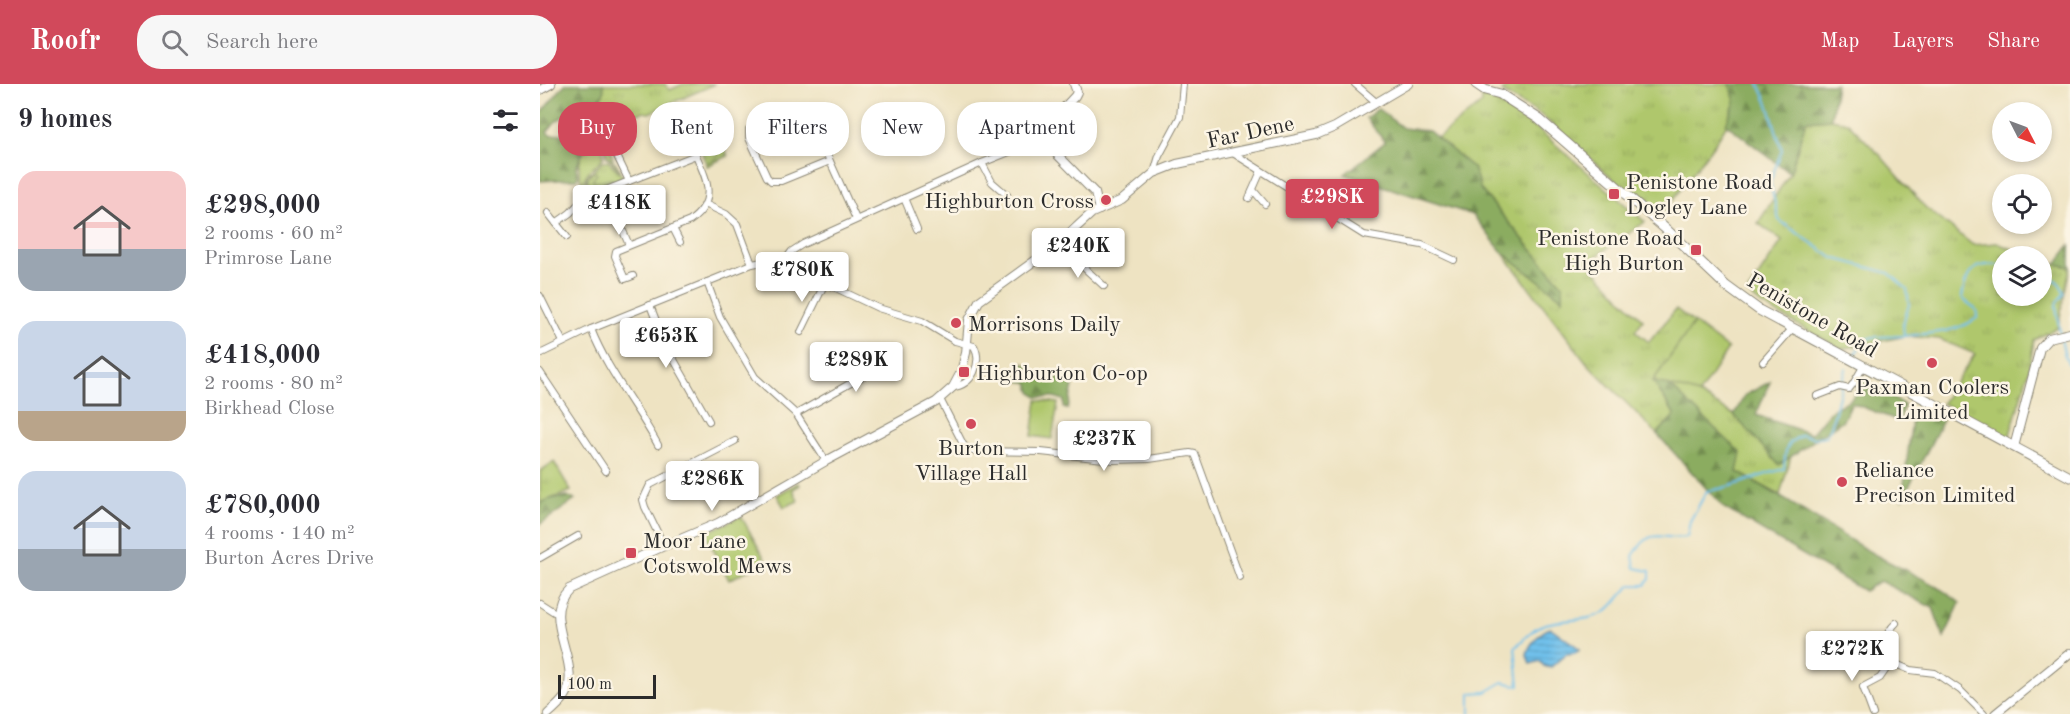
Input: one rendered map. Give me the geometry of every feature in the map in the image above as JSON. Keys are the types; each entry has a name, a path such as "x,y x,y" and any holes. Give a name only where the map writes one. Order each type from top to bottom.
{"highway":[{"name":"Penistone Road","path":"1476,84 1485,90 1500,94 1539,119 1668,231 1726,286 1759,310 2070,477"}],"main road":[{"path":"540,90 551,84"},
{"path":"1995,714 2070,653"}],"street":[{"path":"1154,173 1159,156 1180,117 1183,84"},
{"path":"1355,84 1376,102"},
{"name":"Far Dene","path":"953,387 963,366 969,320 979,301 1063,248 1085,218 1122,200 1154,173 1177,164 1316,135 1335,127 1408,84"},
{"path":"1065,102 1075,88"},
{"path":"830,161 778,183 771,182 749,138 749,129 754,124 800,106 806,108 830,161 856,219"},
{"path":"1233,153 1364,235 1422,245 1454,260"},
{"path":"617,156 629,181"},
{"path":"556,223 582,200 693,156"},
{"path":"633,276 624,279 615,256 616,251 695,218 705,204 708,184 696,156"},
{"path":"783,263 797,247 1000,156"},
{"path":"1058,156 1095,193 1099,210"},
{"path":"982,163 992,182 1007,195"},
{"path":"1249,198 1261,171"},
{"path":"1253,190 1265,204"},
{"path":"904,198 917,229"},
{"path":"705,204 726,214 737,224 752,264"},
{"path":"548,213 567,237"},
{"path":"617,217 629,245"},
{"path":"673,228 680,242"},
{"path":"1063,248 1104,286"},
{"path":"540,354 591,328 752,264 768,261 783,263 878,308 932,325 955,341 974,346 978,357 976,369 966,382 961,386 953,387 922,411 826,461 736,514 573,586 562,595 554,612 567,667 568,684 566,695 548,714"},
{"path":"707,282 720,316 755,377 796,414 826,461"},
{"path":"801,332 825,283"},
{"path":"540,296 563,342"},
{"path":"650,304 665,344 710,420"},
{"path":"591,328 599,349 658,445"},
{"path":"1763,362 1792,329"},
{"path":"2014,447 2042,344 2053,336 2069,334"},
{"path":"796,414 888,362 894,353"},
{"path":"1817,396 1842,387 1849,388 1863,367"},
{"path":"540,372 593,455 606,471"},
{"path":"940,399 964,446 972,451 1041,452 1113,460 1195,454 1240,578"},
{"path":"664,546 643,500 650,485 735,441"},
{"path":"540,558 578,536"},
{"path":"540,603 554,612"},
{"path":"1896,623 1887,634 1884,644 1891,662 1910,670 1935,673 1960,690 1984,714"},
{"path":"1873,714 1863,687 1880,678 1891,662"}],"green space":[{"path":"565,84 603,84 604,92 600,98 592,102 558,102 558,120 547,132 550,135 558,134 558,156 581,156 576,168 577,179 540,181 540,114"},
{"path":"603,84 665,84 670,90 683,84 715,84 674,102 649,102 649,113 637,114 637,102 606,102 600,98 604,92"},
{"path":"1510,84 1521,86 1530,84 1730,84 1735,102 1733,113 1726,126 1666,211 1653,214 1541,115 1502,92"},
{"path":"1730,84 1836,84 1831,119 1806,121 1790,173 1726,124 1735,102"},
{"path":"1481,91 1532,124 1645,222 1588,262 1643,320 1635,331 1649,342 1676,309 1694,323 1653,381 1675,415 1657,434 1587,363 1502,252 1563,299 1563,286 1481,190 1473,168 1437,138 1482,103"},
{"path":"1378,109 1403,128 1429,131 1473,168 1481,190 1563,286 1563,299 1502,252 1473,215 1345,174 1385,142 1366,118"},
{"path":"1831,119 1847,122 1880,155 1925,207 1973,245 1997,243 2005,246 1992,246 1992,306 2052,306 2052,265 2070,267 2058,327 2034,340 2029,370 2009,438 1942,403 1975,354 1939,339 1906,336 1841,349 1762,305 1747,293 1782,241 1758,223 1790,173 1806,120"},
{"path":"603,156 585,177 588,194 586,195 579,174 581,157"},
{"path":"607,156 612,156 613,162 621,172"},
{"path":"703,156 727,156 707,166"},
{"path":"716,156 727,156 707,166 706,163 716,159"},
{"path":"603,161 608,161 623,176 623,179 590,192 586,178"},
{"path":"594,171 597,174 593,179 594,183 612,179 613,182 597,186 590,191 587,179"},
{"path":"2070,245 2070,267 2056,264"},
{"path":"1694,323 1728,349 1699,394 1653,381"},
{"path":"1024,363 1033,374 1074,381 1068,409 1064,408 1064,400 1054,397 1037,397 1031,392 1028,382 1017,381 1020,367"},
{"path":"1865,380 1904,405 1899,421 1852,403 1843,420 1779,465 1734,415 1745,395 1770,382 1756,415 1811,434 1830,411 1851,399"},
{"path":"1653,381 1669,385 1741,453 1737,472 1872,553 1940,588 1960,603 1944,638 1933,608 1880,581 1864,591 1724,508 1657,434 1675,415"},
{"path":"1669,385 1699,394 1734,415 1779,464 1791,456 1780,495 1737,472"},
{"path":"1037,400 1058,403 1052,439 1032,436"},
{"path":"1921,407 1943,420 1902,500 1913,411"},
{"path":"554,462 571,491 540,503 540,471"},
{"path":"798,483 800,485 793,489 798,501 784,507 777,495"},
{"path":"567,496 575,500 540,524 540,503"},
{"path":"741,516 766,561 729,580 705,533"}],"water":[{"path":"1551,628 1580,649 1575,653 1566,654 1550,668 1544,666 1540,661 1530,664 1527,655 1530,647 1540,635"}],"waterway":[{"path":"1759,84 1768,104 1782,150 1770,182 1779,220 1833,258 1889,273 1907,289 1909,305 1903,324 1904,336 1960,327 1977,318 1974,307 1962,297 1966,280 1973,270 1992,265"},
{"path":"2052,278 2061,287 2064,294 2056,306 2060,333"},
{"path":"1854,356 1864,340 1873,337 1904,336"},
{"path":"2061,339 2070,367"},
{"path":"1470,714 1470,693 1486,692 1503,682 1519,686 1515,648 1533,630 1548,623 1597,616 1605,612 1631,585 1645,585 1650,579 1650,571 1635,568 1633,556 1651,537 1687,537 1690,521 1707,491 1784,469 1788,445 1791,442 1802,435 1815,438 1826,436 1831,427 1846,369"}],"place":[{"name":"Penistone Road Dogley Lane","path":"1614,194"},
{"name":"Highburton Cross","path":"1106,200"},
{"name":"Penistone Road High Burton","path":"1696,250"},
{"name":"Morrisons Daily","path":"956,323"},
{"name":"Paxman Coolers Limited","path":"1932,363"},
{"name":"Highburton Co-op","path":"964,372"},
{"name":"Burton Village Hall","path":"971,424"},
{"name":"Reliance Precison Limited","path":"1842,482"},
{"name":"Moor Lane Cotswold Mews","path":"631,553"}]}
